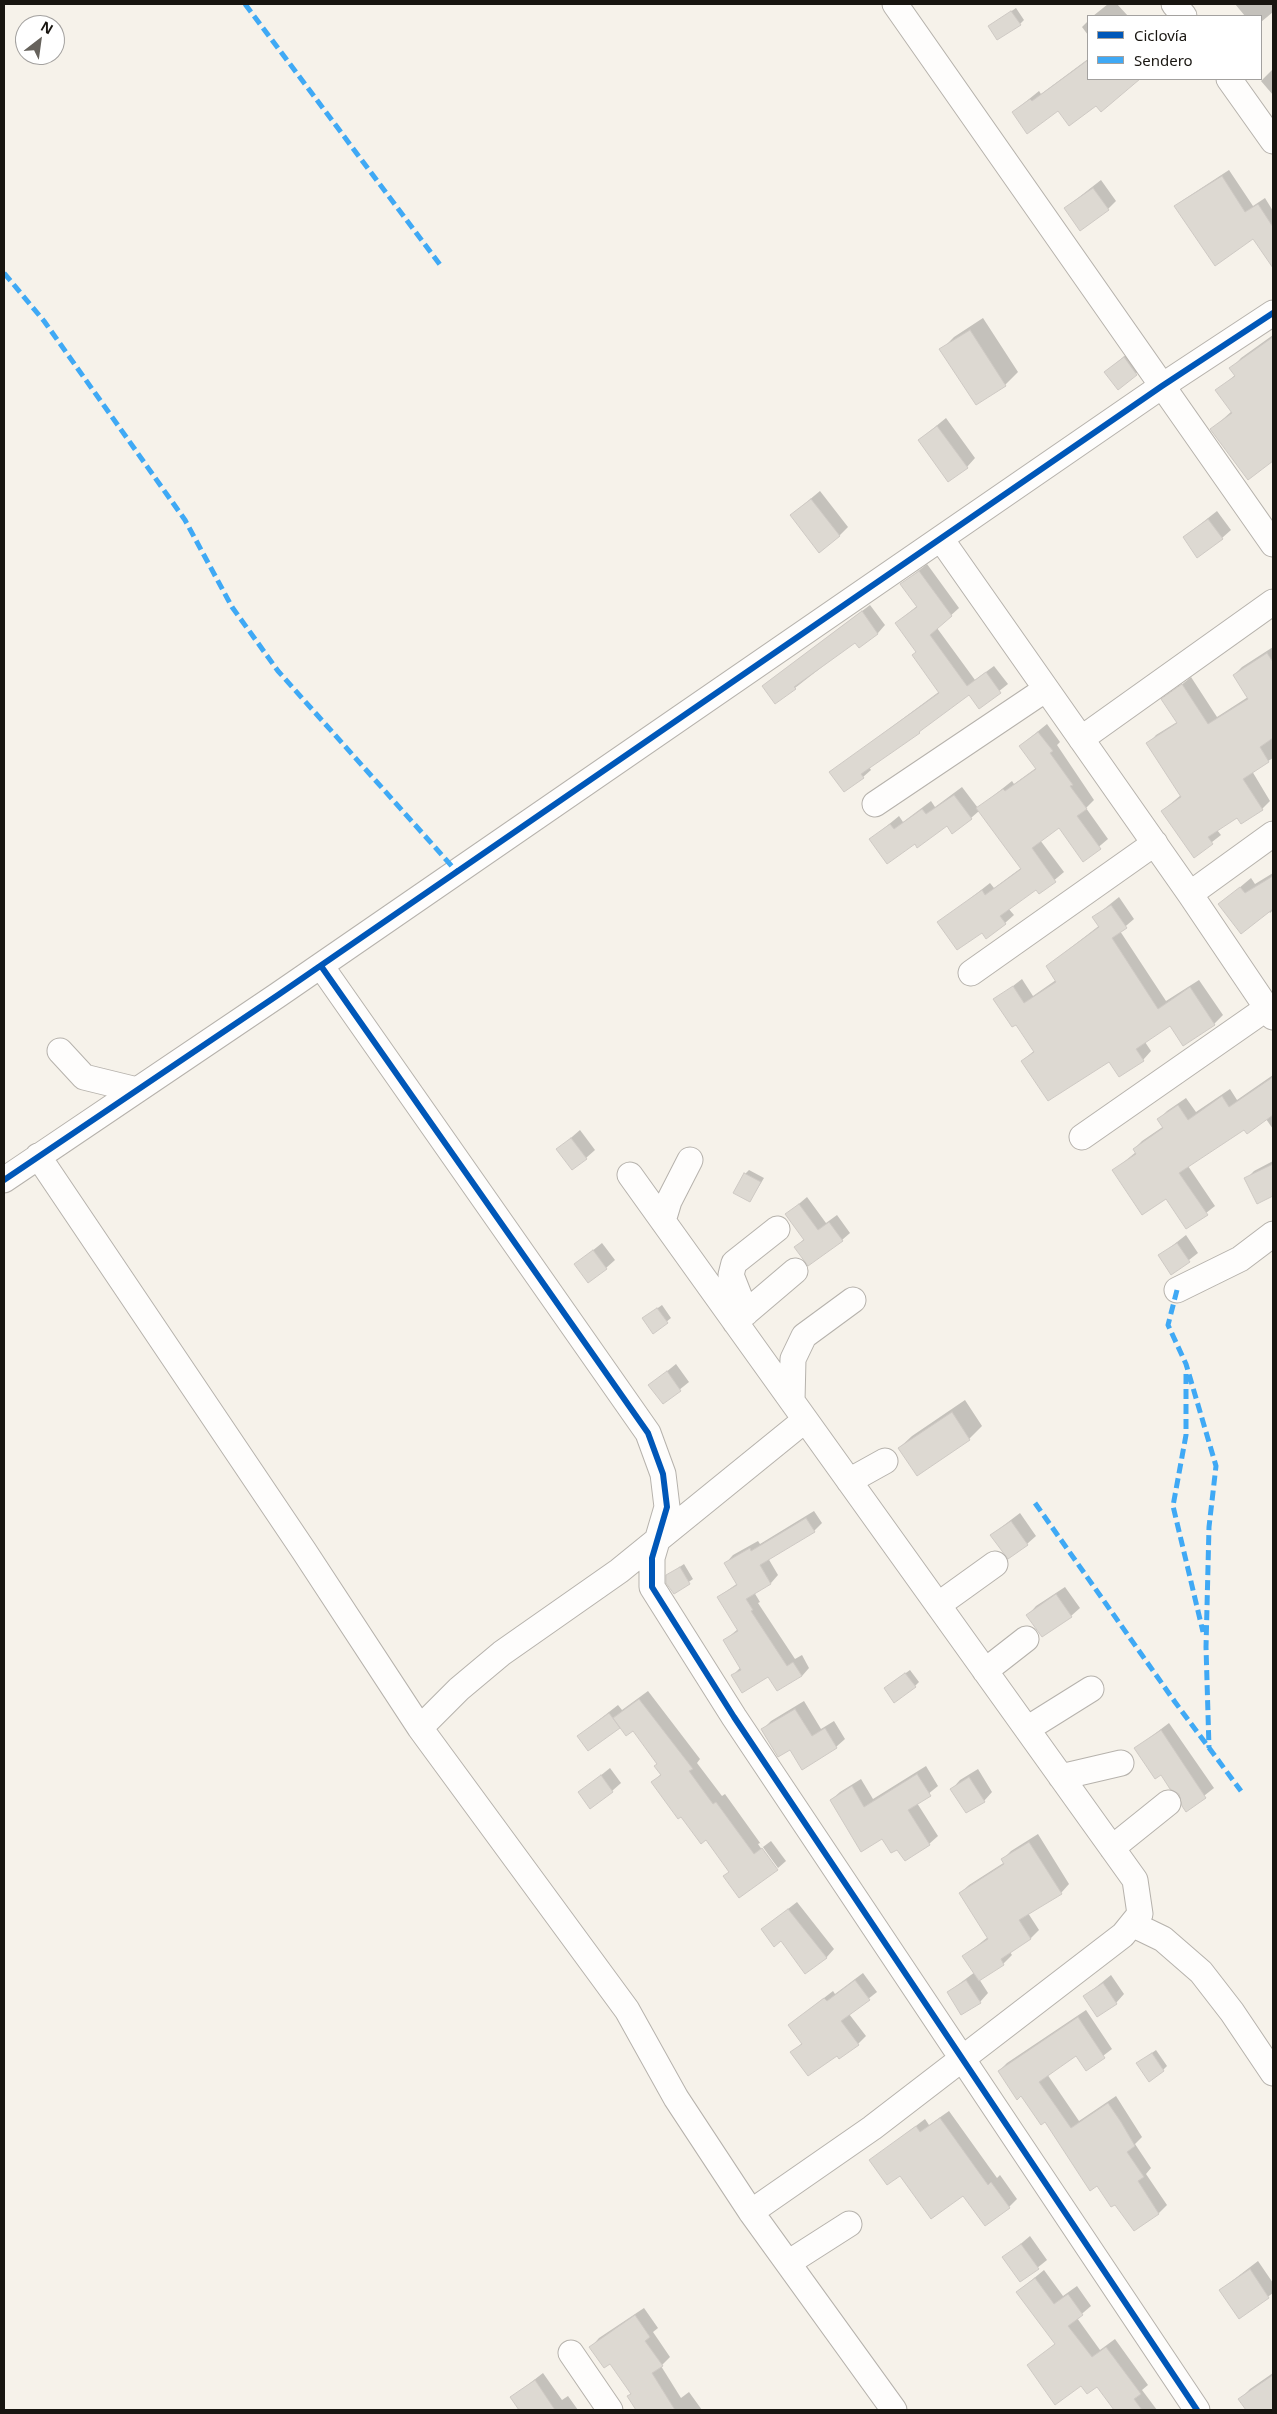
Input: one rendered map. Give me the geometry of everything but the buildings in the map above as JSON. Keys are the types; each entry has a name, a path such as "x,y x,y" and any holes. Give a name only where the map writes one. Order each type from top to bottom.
{"street":[{"path":"895,4 1273,544"},
{"path":"1174,4 1183,15"},
{"path":"1230,80 1273,140"},
{"path":"4,1180 321,966 1162,386 1273,313"},
{"path":"941,539 1155,843 1270,1012 1082,1137"},
{"path":"1081,739 1273,602"},
{"path":"875,804 1046,689"},
{"path":"1190,894 1273,834"},
{"path":"971,972 1155,843"},
{"path":"321,966 648,1433 663,1474 667,1507 652,1558 652,1587 734,1717 1197,2410"},
{"path":"60,1051 84,1077 137,1090"},
{"path":"38,1156 299,1543 420,1728 627,2010 676,2098 751,2212 894,2410"},
{"path":"663,1221 669,1201 690,1160"},
{"path":"630,1175 663,1221 740,1317 798,1410 1135,1880 1140,1914 1123,1935 872,2128 751,2212"},
{"path":"740,1317 730,1275 734,1263 777,1229"},
{"path":"1177,1290 1240,1259 1273,1234"},
{"path":"740,1317 795,1270"},
{"path":"798,1410 793,1359 804,1336 853,1300"},
{"path":"420,1728 459,1690 502,1653 590,1593 657,1541 798,1410"},
{"path":"849,1481 885,1462"},
{"path":"938,1605 996,1564"},
{"path":"986,1671 1026,1639"},
{"path":"1027,1729 1091,1689"},
{"path":"1061,1777 1121,1763"},
{"path":"1112,1848 1168,1803"},
{"path":"1132,1924 1163,1939 1201,1972 1232,2012 1273,2073"},
{"path":"788,2263 848,2224"},
{"path":"571,2353 610,2410"}],"marked path":[{"path":"245,4 441,266"},
{"path":"4,273 44,321 185,520 232,607 278,671 457,872"},
{"path":"1177,1290 1168,1325 1186,1364 1216,1466 1209,1527 1206,1647 1209,1748"},
{"path":"1186,1374 1186,1435 1173,1506 1203,1632"},
{"path":"1035,1503 1175,1702 1241,1791"}],"cycle path":[{"path":"4,1180 278,995 1162,386 1273,313"},
{"path":"321,966 648,1433 663,1474 667,1507 652,1558 652,1587 734,1717 1197,2410"}]}
